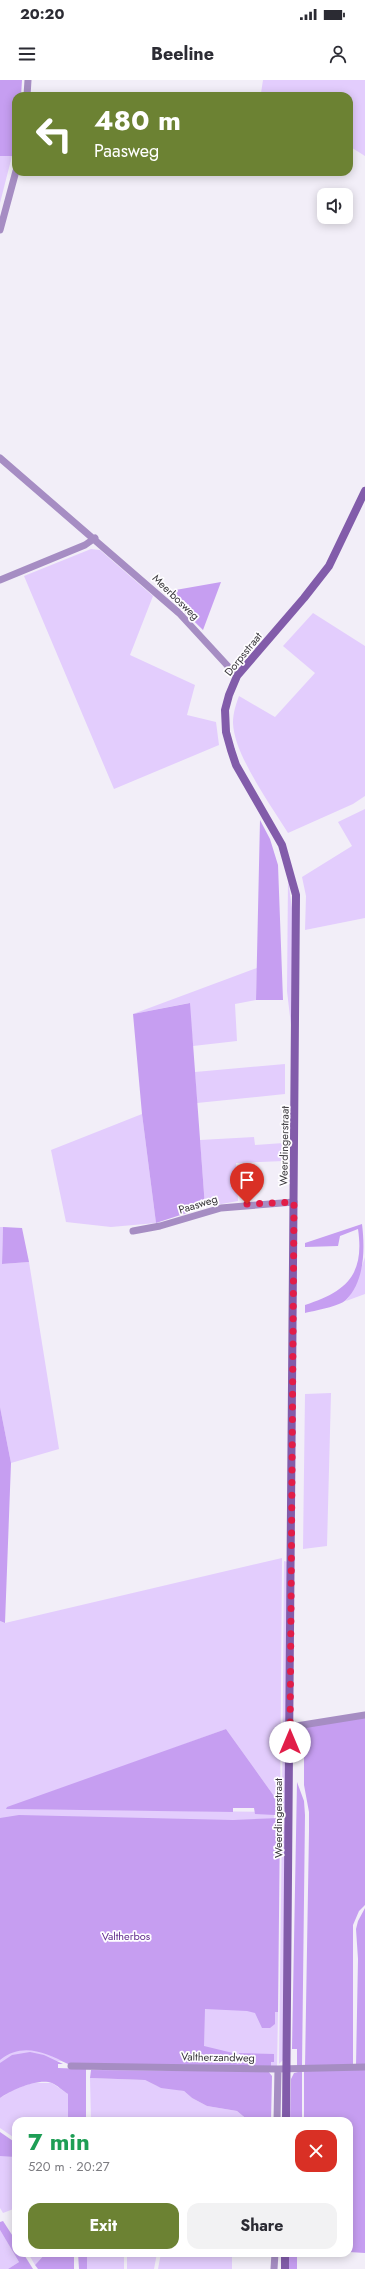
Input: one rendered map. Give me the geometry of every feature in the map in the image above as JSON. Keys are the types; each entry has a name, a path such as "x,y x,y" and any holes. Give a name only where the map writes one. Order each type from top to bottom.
{"main road":[{"name":"Dorpsstraat","path":"282,845 236,765 228,740 225,723 229,695 237,676 304,598 329,566 365,491"},
{"name":"Weerdingerstraat","path":"282,845 296,895 286,2117"},
{"path":"285,2257 285,2269"}],"street":[{"path":"27,92 28,80"},
{"path":"0,230 15,176"},
{"name":"Meerbosweg","path":"0,458 95,538 179,613 237,676"},
{"path":"0,580 85,545 95,538"},
{"name":"Paasweg","path":"133,1231 160,1226 221,1208 294,1202"},
{"path":"290,1727 365,1715"},
{"name":"Valtherzandweg","path":"71,2066 278,2069 365,2067"},
{"path":"277,2117 278,2069"},
{"path":"274,2269 275,2257"}],"green space":[{"path":"0,80 22,80 21,92 12,92 12,156 0,156"},
{"path":"263,80 365,80 365,156 353,148 353,92 261,92"},
{"path":"0,156 12,156 0,203"},
{"path":"91,549 100,550 153,596 130,655 195,685 187,715 216,722 219,745 114,789 24,576"},
{"path":"221,582 203,630 164,592"},
{"path":"313,613 365,646 365,796 353,804 288,833 254,780 246,764 235,736 233,723 239,696 275,717 315,673 283,646"},
{"path":"365,809 365,918 305,930 306,896 302,877 352,846 338,822"},
{"path":"260,820 270,839 278,865 283,1000 256,1000"},
{"path":"288,879 293,916 291,1025 287,991"},
{"path":"257,968 256,1000 235,1004 237,1041 193,1046 189,1003 133,1014"},
{"path":"190,1003 205,1207 156,1223 142,1114 133,1014"},
{"path":"285,1064 285,1094 197,1103 195,1072"},
{"path":"142,1114 156,1223 111,1227 66,1222 51,1150"},
{"path":"254,1137 255,1145 284,1143 284,1161 236,1163 238,1201 205,1207 200,1140"},
{"path":"362,1224 362,1264 357,1283 352,1292 343,1302 327,1308 305,1313 305,1305 331,1294 341,1288 349,1280 355,1270 358,1259 358,1229 340,1236 338,1246 305,1247 305,1243"},
{"path":"0,1227 3,1227 2,1264 29,1262 59,1449 11,1463 0,1407"},
{"path":"3,1227 22,1228 29,1262 2,1264"},
{"path":"365,1257 365,1294 346,1301 354,1289"},
{"path":"331,1393 327,1546 303,1549 305,1394"},
{"path":"0,1407 11,1463 5,1623 0,1621"},
{"path":"282,1558 280,1815 275,1815 275,1795 274,1796 226,1729 7,1809 274,1812 271,2027 275,2011 278,2012 277,2066 8,2060 0,2066 0,1621 5,1623"},
{"path":"284,1561 288,1562 286,1807 282,1812"},
{"path":"365,1717 365,1905 359,1911 353,1925 353,2066 305,2067 309,1812 304,1785 304,1727"},
{"path":"226,1729 274,1796 276,1795 275,1815 255,1814 254,1808 233,1808 233,1812 6,1809 7,1807"},
{"path":"297,1782 304,1801 305,1815 302,2067 297,2067 297,2049 292,2049"},
{"name":"Valtherbos","path":"19,1815 233,1820 280,1818 278,2012 275,2012 275,2024 270,2028 262,2028 255,2013 247,2011 205,2009 204,2046 233,2053 233,2061 239,2061 239,2053 274,2054 274,2062 271,2062 271,2067 68,2064 42,2053 25,2050 17,2051 0,2060 0,1818"},
{"path":"282,1820 285,1825 283,2060 279,2064"},
{"path":"365,1908 365,2066 356,2066 358,1959 356,1929 358,1921"},
{"path":"30,2052 44,2055 63,2064 58,2064 58,2068 86,2069 86,2117 68,2117 68,2094 52,2083 33,2083 18,2088 0,2098 0,2063 12,2055"},
{"path":"365,2069 365,2253 353,2252 353,2117 304,2117 304,2071"},
{"path":"91,2070 268,2071 272,2076 271,2117 244,2117 237,2111 207,2106 192,2098 184,2091 161,2088 145,2080 90,2078"},
{"path":"302,2071 302,2117 290,2117 291,2079 294,2073"},
{"path":"90,2078 145,2080 157,2086 184,2091 192,2098 207,2106 237,2111 244,2117 91,2117"},
{"path":"32,2083 52,2083 68,2094 68,2117 12,2117 12,2136 0,2128 0,2098 15,2089"},
{"path":"0,2132 12,2140 12,2157 0,2156"},
{"path":"12,2155 12,2210 3,2213 0,2208 0,2156"},
{"path":"3,2221 12,2235 12,2250 0,2230 0,2222"},
{"path":"0,2230 12,2250 12,2257 16,2257 19,2262 8,2269 0,2269"},
{"path":"16,2257 26,2257 33,2269 8,2269 19,2262"},
{"path":"30,2257 42,2257 35,2265"},
{"path":"42,2257 74,2257 74,2269 38,2269 35,2265"},
{"path":"78,2257 87,2257 87,2269 79,2269"},
{"path":"87,2257 124,2257 124,2269 87,2269"},
{"path":"127,2257 156,2257 154,2269 127,2269"},
{"path":"160,2257 232,2257 232,2269 158,2269"},
{"path":"289,2257 297,2257 297,2269 289,2269"}],"route":[{"path":"247,1204 294,1202 290,1742"}]}
